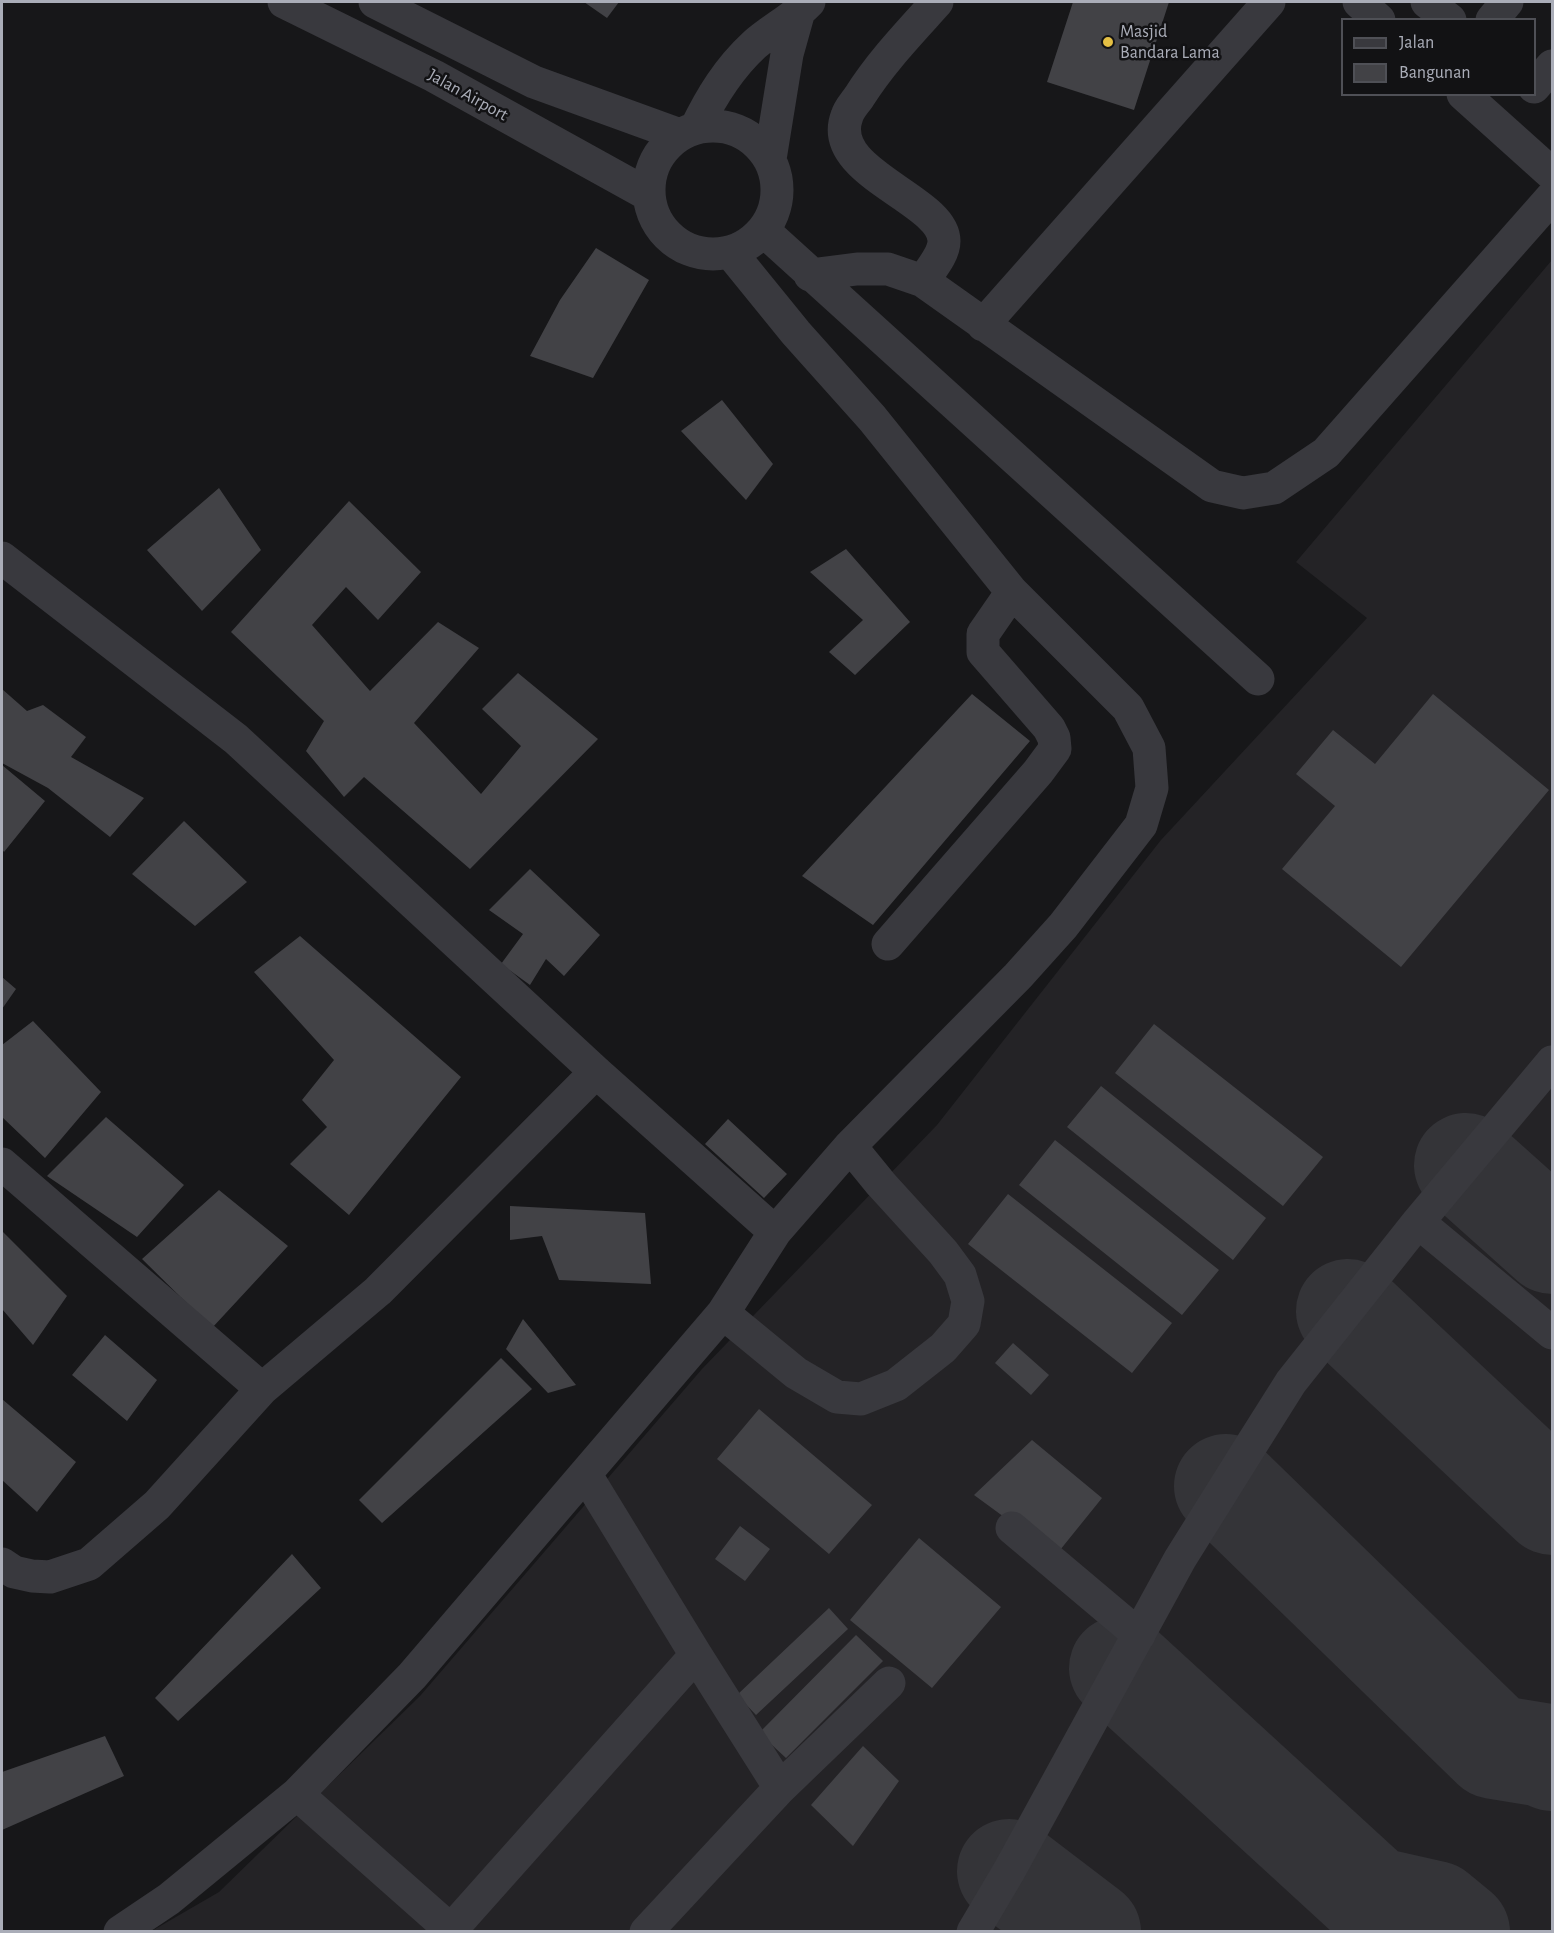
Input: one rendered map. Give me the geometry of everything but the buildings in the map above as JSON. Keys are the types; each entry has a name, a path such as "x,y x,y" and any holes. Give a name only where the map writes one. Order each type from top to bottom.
{"street":[{"name":"Jalan Airport","path":"284,2 434,76 649,195"},
{"path":"375,2 534,82 688,132"},
{"path":"923,281 942,251 944,240 941,228 932,217 865,168 850,149 845,132 846,116 874,73 937,2"},
{"path":"983,325 1269,2"},
{"path":"1359,2 1377,18"},
{"path":"1427,2 1447,18"},
{"path":"1494,18 1508,2"},
{"path":"688,132 727,73 755,44 804,6"},
{"path":"770,159 787,54 804,6"},
{"path":"1536,86 1552,66"},
{"path":"1536,91 1552,106"},
{"path":"1465,96 1552,174"},
{"path":"714,126 735,130 754,140 770,159 778,183 776,209 764,231 749,245 731,253 702,255 676,243 657,223 649,195 650,178 656,161 666,146 688,132 714,126"},
{"path":"810,275 857,269 888,269 923,281 1212,486 1243,493 1274,488 1326,453 1552,197"},
{"path":"764,231 1258,678"},
{"path":"120,1932 169,1899 297,1794 412,1676 723,1313 775,1232 850,1146 1018,976 1063,926 1141,825 1152,788 1149,748 1128,708 1012,592 872,418 796,333 731,253"},
{"path":"2,558 236,739 596,1072 775,1232"},
{"path":"888,944 1038,772 1055,749 1054,738 1049,728 983,652 983,634 1012,592"},
{"path":"973,1932 1180,1559 1292,1382 1418,1222 1552,1062"},
{"path":"2,1564 15,1572 50,1577 89,1564 157,1505 262,1389 378,1291 596,1072"},
{"path":"723,1313 796,1373 837,1397 861,1399 896,1385 943,1348 964,1324 968,1301 960,1275 943,1252 850,1146"},
{"path":"2,1164 262,1389"},
{"path":"1418,1222 1552,1333"},
{"path":"586,1474 780,1788"},
{"path":"1012,1528 1139,1635"},
{"path":"297,1794 452,1931 696,1655"},
{"path":"646,1932 780,1788 889,1683"}],"shaded area":[{"path":"1552,260 1552,1931 150,1932 219,1892 420,1696 702,1369 937,1125 1161,840 1367,618 1296,562"}],"taxiway":[{"path":"1466,1165 1552,1242"},
{"path":"1348,1311 1552,1503"},
{"path":"1226,1486 1494,1747 1543,1755 1552,1759"},
{"path":"1121,1668 1373,1899 1435,1913 1458,1932"},
{"path":"1009,1871 1089,1932"}],"place":[{"name":"Masjid Bandara Lama","path":"1108,42"}]}
